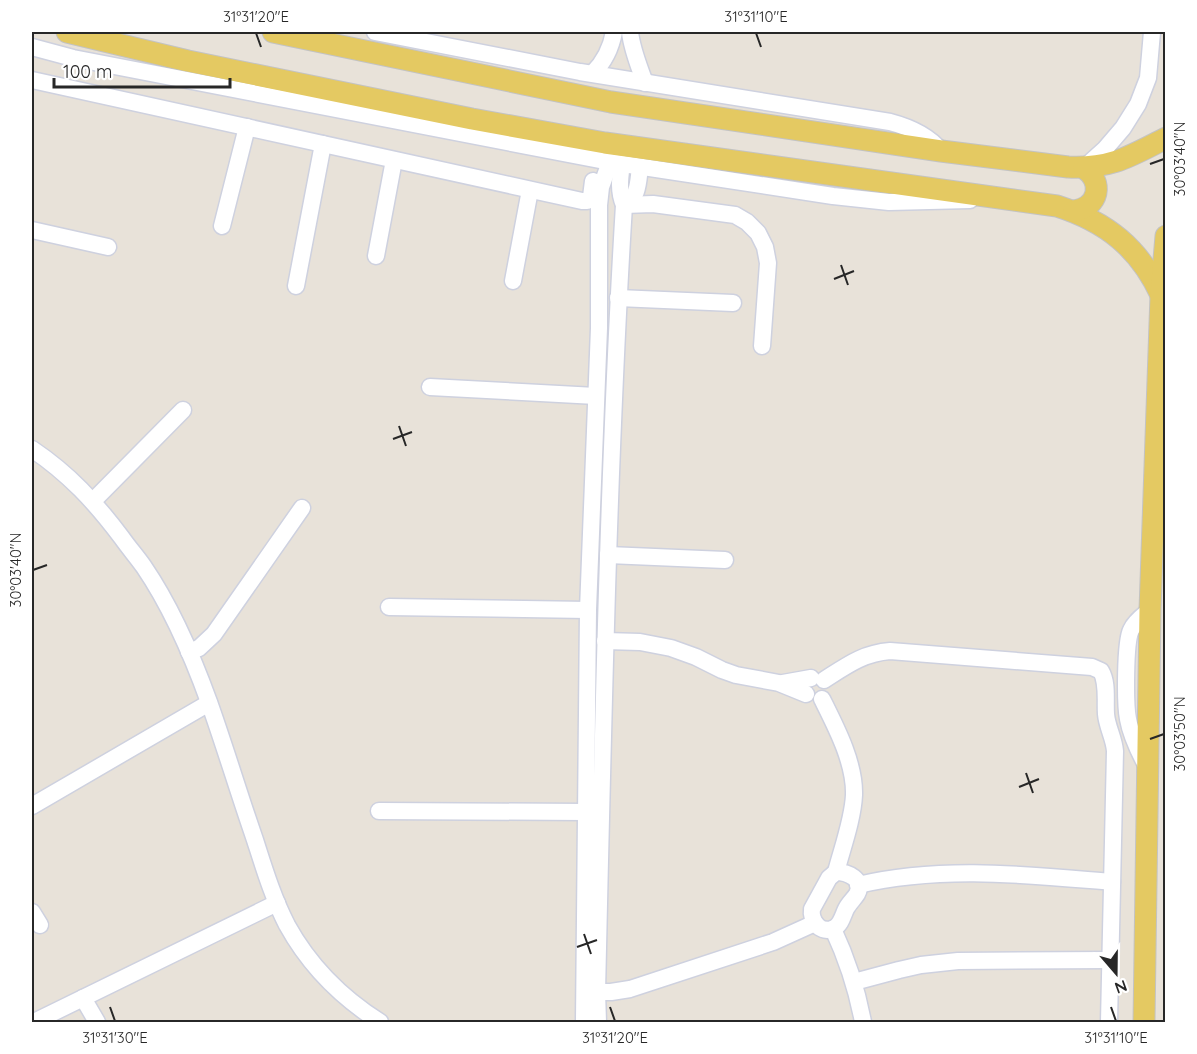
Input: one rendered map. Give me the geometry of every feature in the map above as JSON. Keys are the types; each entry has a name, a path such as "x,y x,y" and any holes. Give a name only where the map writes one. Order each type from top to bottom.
{"main road":[{"path":"67,32 471,127 605,143 1057,206 1074,211 1106,227 1133,250 1154,279 1161,296"},
{"path":"119,32 151,43 188,61"},
{"path":"273,32 312,35 611,102 941,151 1084,168 1115,163 1166,138"},
{"path":"1074,211 1086,207 1095,198 1095,180 1084,168"},
{"path":"1144,1023 1150,610 1161,296 1166,236"}],"street":[{"path":"375,32 546,66 890,122 928,138 941,151"},
{"path":"593,74 608,55 614,32"},
{"path":"630,32 635,57 645,83"},
{"path":"1084,168 1123,128 1138,104 1148,78 1152,32"},
{"path":"32,47 73,58 471,127 609,162 640,167 833,196 889,202 1001,197"},
{"path":"32,80 582,201 587,201 591,197 609,162"},
{"path":"222,226 247,127"},
{"path":"296,286 322,144"},
{"path":"376,256 394,160"},
{"path":"598,1023 605,641 618,298 624,205 609,162"},
{"path":"584,1023 588,610 599,328 600,196 609,162"},
{"path":"624,205 636,193 640,167"},
{"path":"513,281 530,190"},
{"path":"624,205 653,204 735,215 753,226 762,240 768,263 762,346"},
{"path":"32,230 108,247"},
{"path":"618,298 733,303"},
{"path":"430,387 596,396"},
{"path":"93,501 183,410"},
{"path":"32,449 69,477 93,501 144,568 170,611 189,652 209,703 265,872 287,925 308,958 334,987 363,1012 380,1023"},
{"path":"189,652 199,648 214,634 302,508"},
{"path":"608,555 725,560"},
{"path":"389,607 588,610"},
{"path":"1148,770 1134,739 1128,718 1127,645 1129,634 1136,622 1150,610"},
{"path":"605,641 658,645 689,654 750,679 816,688 858,659 874,653 890,651 1101,673"},
{"path":"1101,673 1111,663 1127,671"},
{"path":"1101,673 1107,721 1115,751 1109,1023"},
{"path":"816,688 837,731 854,784 853,807 836,872 829,878 812,909 814,924 822,929 833,929 840,923 848,904 857,894 858,885 855,878 847,873 836,872"},
{"path":"32,806 209,703"},
{"path":"379,811 586,812"},
{"path":"858,885 897,877 964,873 1011,874 1112,882"},
{"path":"34,1023 277,903"},
{"path":"597,992 621,991 641,985 773,942 814,924"},
{"path":"833,929 854,982 863,1023"},
{"path":"854,982 899,969 958,961 1110,960"},
{"path":"83,998 97,1023"}]}
